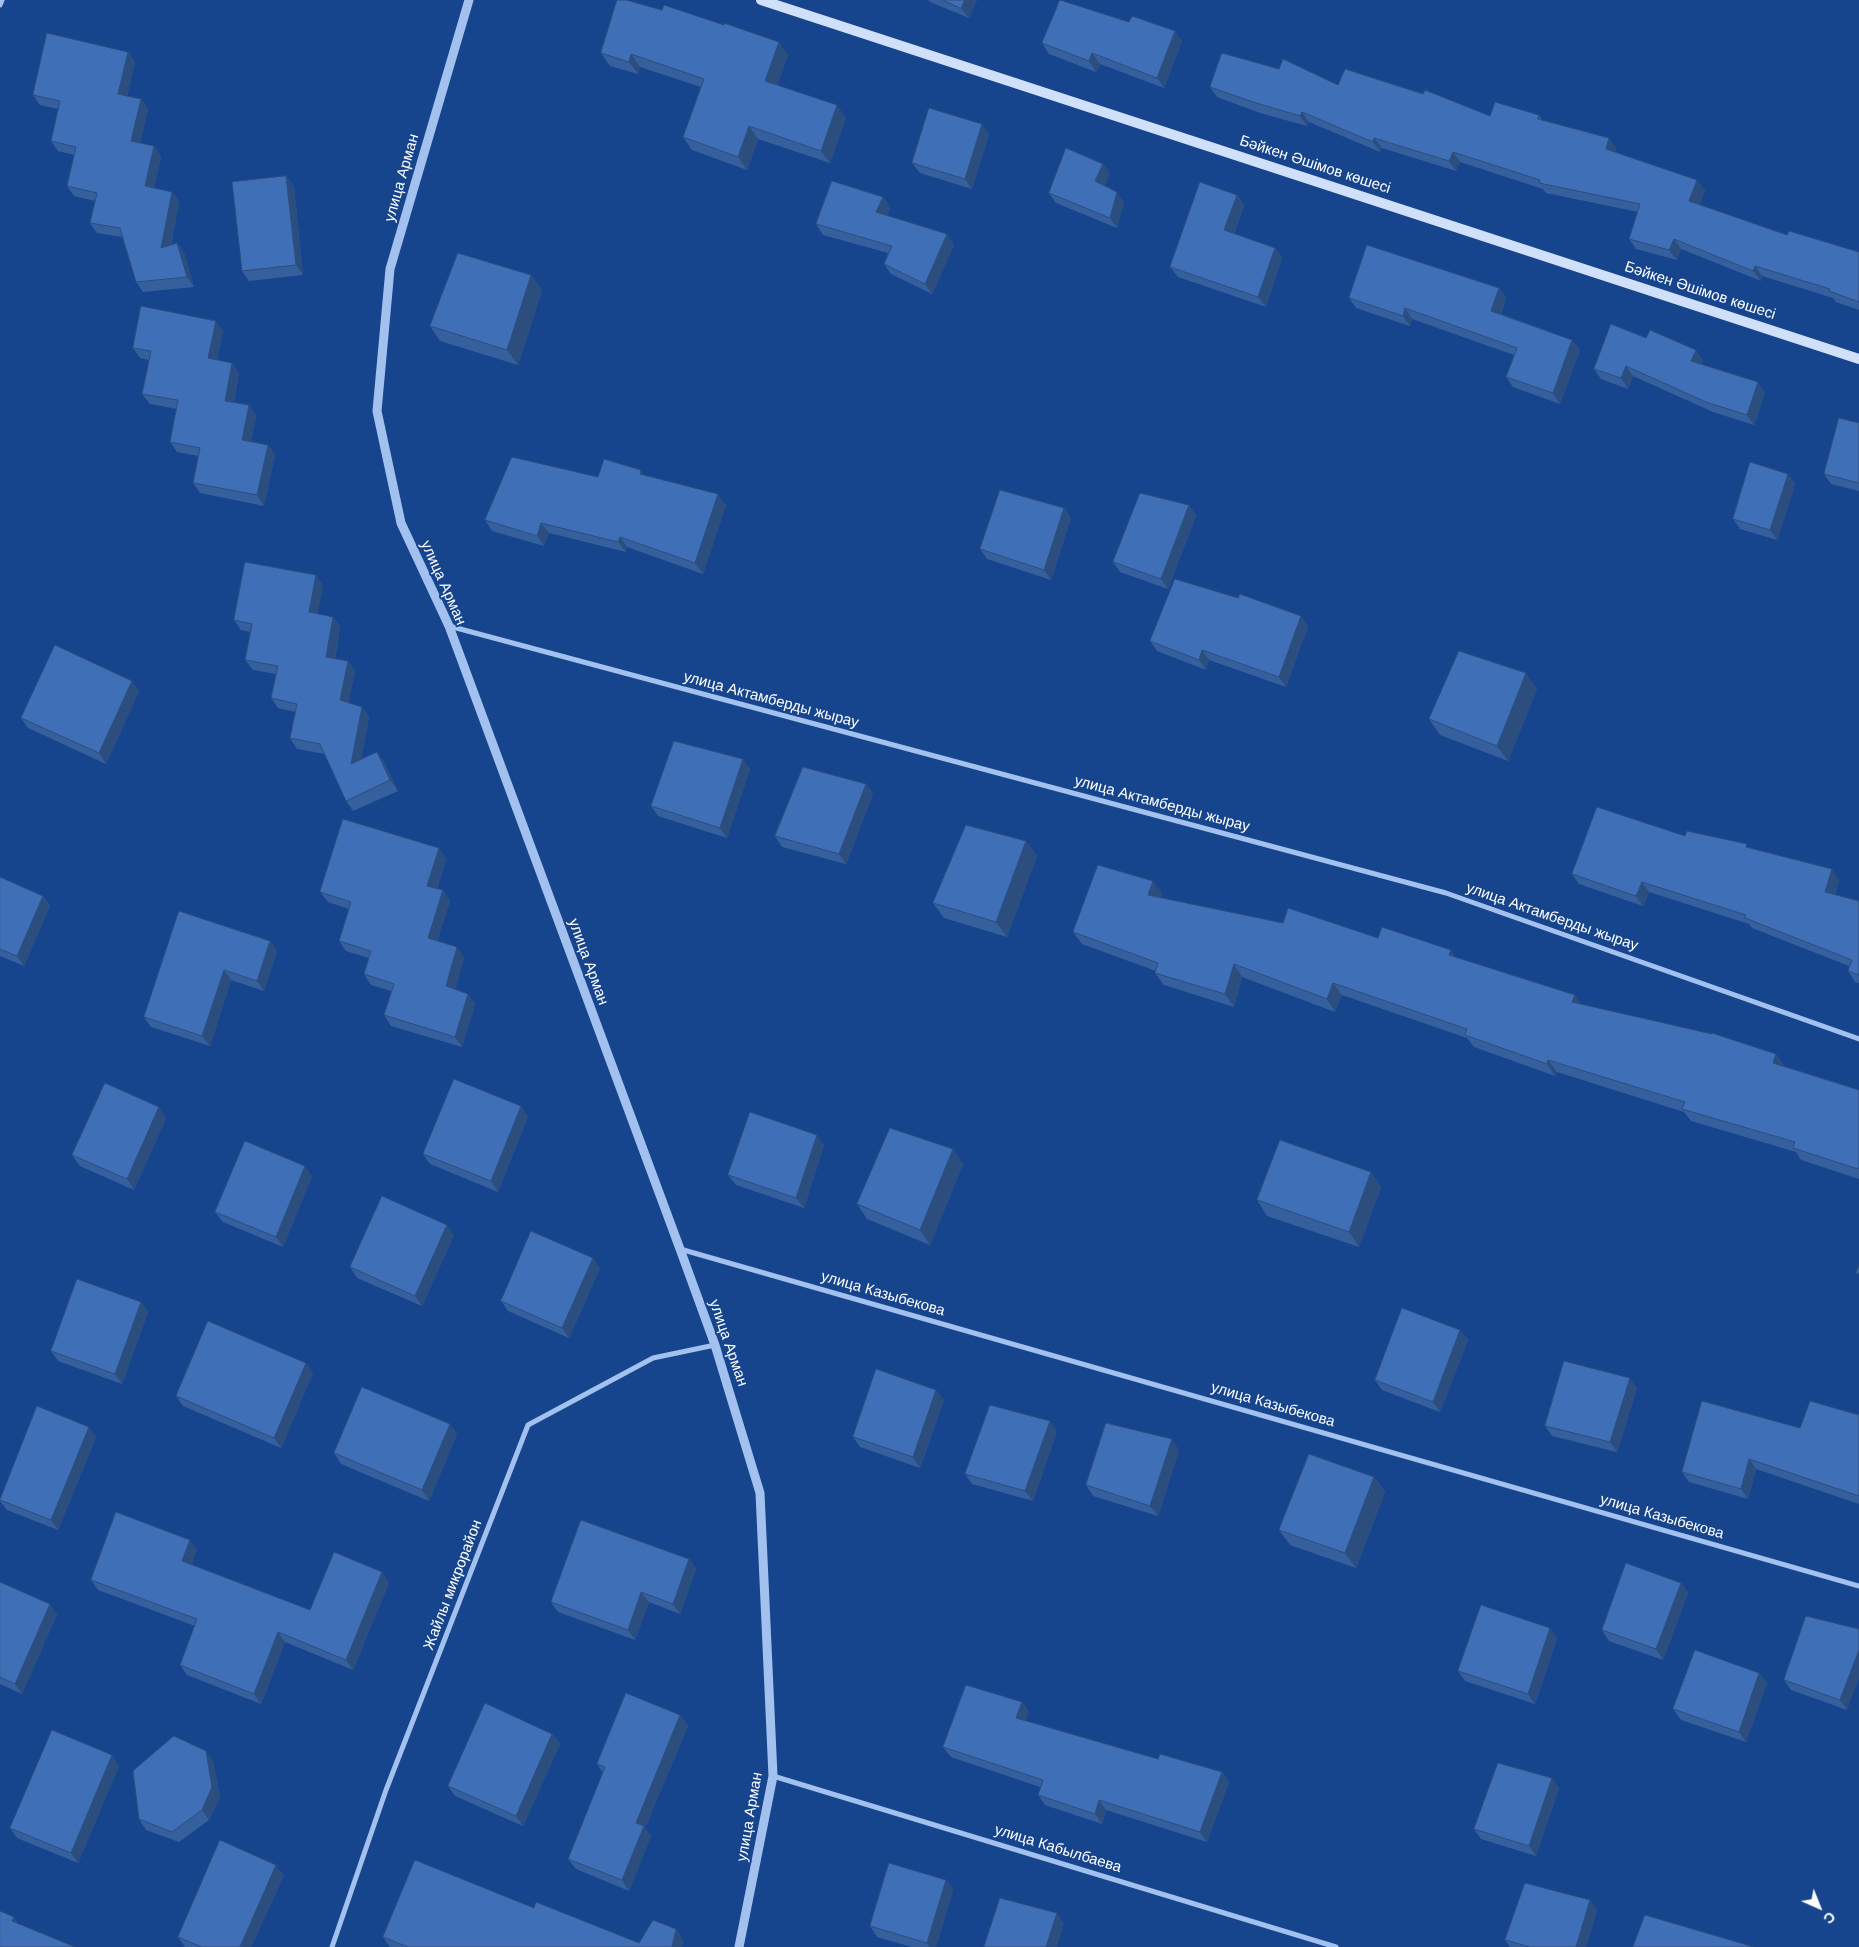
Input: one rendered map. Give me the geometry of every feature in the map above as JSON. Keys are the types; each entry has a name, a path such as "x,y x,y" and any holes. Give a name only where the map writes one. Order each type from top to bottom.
{"main road":[{"name":"Бәйкен Әшімов көшесі","path":"761,0 1859,359"}],"street":[{"path":"0,5 2,0"},
{"name":"улица Арман","path":"469,0 390,269 377,411 401,523 449,626 716,1345 760,1493 772,1776 740,1947"},
{"name":"улица Актамберды жырау","path":"449,626 1446,893 1859,1039"},
{"name":"улица Казыбекова","path":"680,1249 1859,1586"},
{"name":"Жайлы микрорайон","path":"332,1947 386,1790 528,1425 653,1358 716,1345"},
{"name":"улица Кабылбаева","path":"772,1776 1336,1947"}],"building":[{"path":"617,0 626,0 662,10 664,5 779,42 765,81 837,105 821,151 749,126 738,157 683,137 704,79 631,54 629,62 601,53"},
{"path":"943,0 965,0 961,8"},
{"path":"1060,0 1129,22 1132,16 1175,31 1157,78 1092,53 1089,61 1042,43"},
{"path":"47,33 128,52 118,94 141,99 131,141 154,146 145,186 172,192 161,248 177,243 187,277 136,282 120,228 90,223 97,193 67,186 76,147 51,141 60,101 33,95"},
{"path":"1222,53 1279,69 1283,59 1338,85 1345,69 1423,94 1425,90 1490,116 1495,102 1539,115 1538,119 1609,138 1606,149 1697,180 1689,201 1787,235 1789,231 1859,252 1859,302 1829,291 1830,289 1755,266 1753,271 1674,239 1669,250 1629,239 1640,204 1539,183 1540,180 1453,152 1449,161 1374,138 1373,142 1302,112 1300,116 1210,87"},
{"path":"929,108 982,124 965,179 912,163"},
{"path":"1066,148 1103,164 1095,181 1117,192 1110,218 1049,193"},
{"path":"286,176 296,265 242,271 232,182"},
{"path":"832,181 883,197 876,212 947,234 925,284 884,264 892,246 816,224"},
{"path":"1200,182 1237,195 1224,230 1275,248 1258,297 1170,267"},
{"path":"1367,245 1499,288 1491,311 1572,340 1553,393 1506,377 1517,348 1405,308 1403,316 1349,298"},
{"path":"458,253 531,275 507,350 430,326"},
{"path":"141,306 216,321 208,358 232,363 225,401 249,405 242,440 268,445 257,495 193,483 200,448 170,442 178,400 142,394 151,351 133,348"},
{"path":"1611,324 1646,338 1650,330 1696,350 1691,361 1758,382 1747,415 1706,402 1626,366 1621,378 1594,369"},
{"path":"1839,418 1859,423 1859,483 1824,474"},
{"path":"512,457 598,477 604,459 641,470 640,474 718,494 695,563 620,537 618,542 541,523 537,536 485,520"},
{"path":"1750,462 1788,474 1770,530 1733,519"},
{"path":"1000,490 1064,508 1044,570 980,549"},
{"path":"1140,493 1189,505 1161,579 1113,562"},
{"path":"245,562 316,575 309,612 333,617 326,657 348,661 340,700 362,707 351,764 377,752 390,780 346,801 320,744 290,738 297,704 271,698 278,666 245,660 252,624 234,620"},
{"path":"1175,579 1238,598 1240,594 1301,616 1279,677 1202,650 1199,660 1150,641"},
{"path":"55,645 132,681 99,753 21,718"},
{"path":"1459,651 1526,673 1497,746 1429,719"},
{"path":"674,741 743,759 720,828 651,806"},
{"path":"803,767 866,784 839,854 775,836"},
{"path":"1597,807 1685,836 1687,831 1747,844 1746,847 1832,869 1825,892 1859,901 1859,975 1848,971 1852,960 1745,918 1746,915 1642,882 1636,896 1572,874"},
{"path":"343,819 439,848 427,886 443,890 428,938 457,947 446,986 468,994 455,1037 384,1015 394,984 364,974 371,951 339,941 351,902 320,892"},
{"path":"966,825 1026,841 996,922 933,903"},
{"path":"1098,865 1153,881 1148,895 1283,923 1288,908 1378,938 1382,927 1451,950 1449,955 1575,995 1572,1002 1712,1033 1776,1054 1773,1063 1859,1090 1859,1167 1858,1169 1793,1148 1795,1142 1682,1109 1685,1102 1548,1060 1547,1064 1465,1035 1467,1029 1333,983 1327,999 1234,964 1225,994 1155,973 1158,963 1073,932"},
{"path":"0,877 43,896 17,956 0,949"},
{"path":"179,911 270,941 257,981 224,970 202,1036 144,1017"},
{"path":"454,1079 521,1106 491,1181 423,1154"},
{"path":"105,1083 159,1107 127,1179 72,1155"},
{"path":"750,1112 817,1135 796,1198 728,1175"},
{"path":"890,1128 953,1149 920,1230 857,1204"},
{"path":"1280,1140 1371,1172 1349,1232 1257,1200"},
{"path":"245,1141 305,1166 276,1237 215,1212"},
{"path":"382,1196 447,1225 415,1296 350,1267"},
{"path":"531,1231 593,1258 562,1328 501,1301"},
{"path":"77,1279 141,1302 115,1374 51,1351"},
{"path":"1402,1308 1460,1330 1433,1402 1375,1380"},
{"path":"208,1321 306,1363 274,1438 176,1396"},
{"path":"1564,1361 1630,1378 1610,1442 1545,1426"},
{"path":"876,1369 936,1390 913,1457 853,1437"},
{"path":"362,1387 450,1424 422,1490 334,1453"},
{"path":"1702,1401 1800,1428 1810,1401 1859,1415 1859,1496 1749,1459 1741,1489 1682,1472"},
{"path":"990,1405 1050,1421 1025,1491 965,1474"},
{"path":"37,1406 89,1427 51,1520 0,1500"},
{"path":"1106,1423 1172,1439 1150,1506 1086,1485"},
{"path":"1309,1454 1374,1477 1345,1553 1279,1530"},
{"path":"116,1512 190,1540 182,1561 310,1610 334,1552 382,1572 346,1660 278,1632 254,1694 180,1665 197,1619 91,1580"},
{"path":"581,1520 689,1559 673,1604 641,1592 628,1630 551,1602"},
{"path":"1626,1563 1681,1583 1656,1649 1602,1630"},
{"path":"0,1582 50,1604 15,1684 0,1677"},
{"path":"1481,1605 1550,1628 1528,1694 1458,1671"},
{"path":"1806,1616 1859,1629 1859,1650 1840,1700 1784,1680"},
{"path":"1695,1650 1759,1673 1739,1732 1673,1709"},
{"path":"966,1685 1022,1702 1016,1718 1158,1759 1160,1754 1222,1772 1200,1832 1099,1800 1095,1814 1038,1795 1043,1780 943,1747"},
{"path":"626,1693 680,1715 636,1823 644,1826 622,1880 568,1859 605,1767 597,1764"},
{"path":"485,1703 552,1734 516,1816 448,1786"},
{"path":"52,1730 112,1755 71,1853 10,1828"},
{"path":"174,1736 206,1751 212,1787 202,1810 172,1832 139,1819 133,1771"},
{"path":"1498,1763 1552,1778 1529,1846 1474,1829"},
{"path":"220,1840 276,1865 240,1947 202,1947 178,1937"},
{"path":"415,1860 534,1908 536,1902 639,1943 653,1920 676,1929 672,1947 408,1947 383,1937"},
{"path":"889,1863 946,1880 927,1943 870,1926"},
{"path":"1525,1883 1590,1900 1576,1947 1530,1947 1505,1940"},
{"path":"1000,1898 1057,1913 1046,1947 984,1947"},
{"path":"0,1911 14,1917 12,1921 75,1947 0,1947"},
{"path":"1645,1915 1754,1947 1633,1947"}]}
